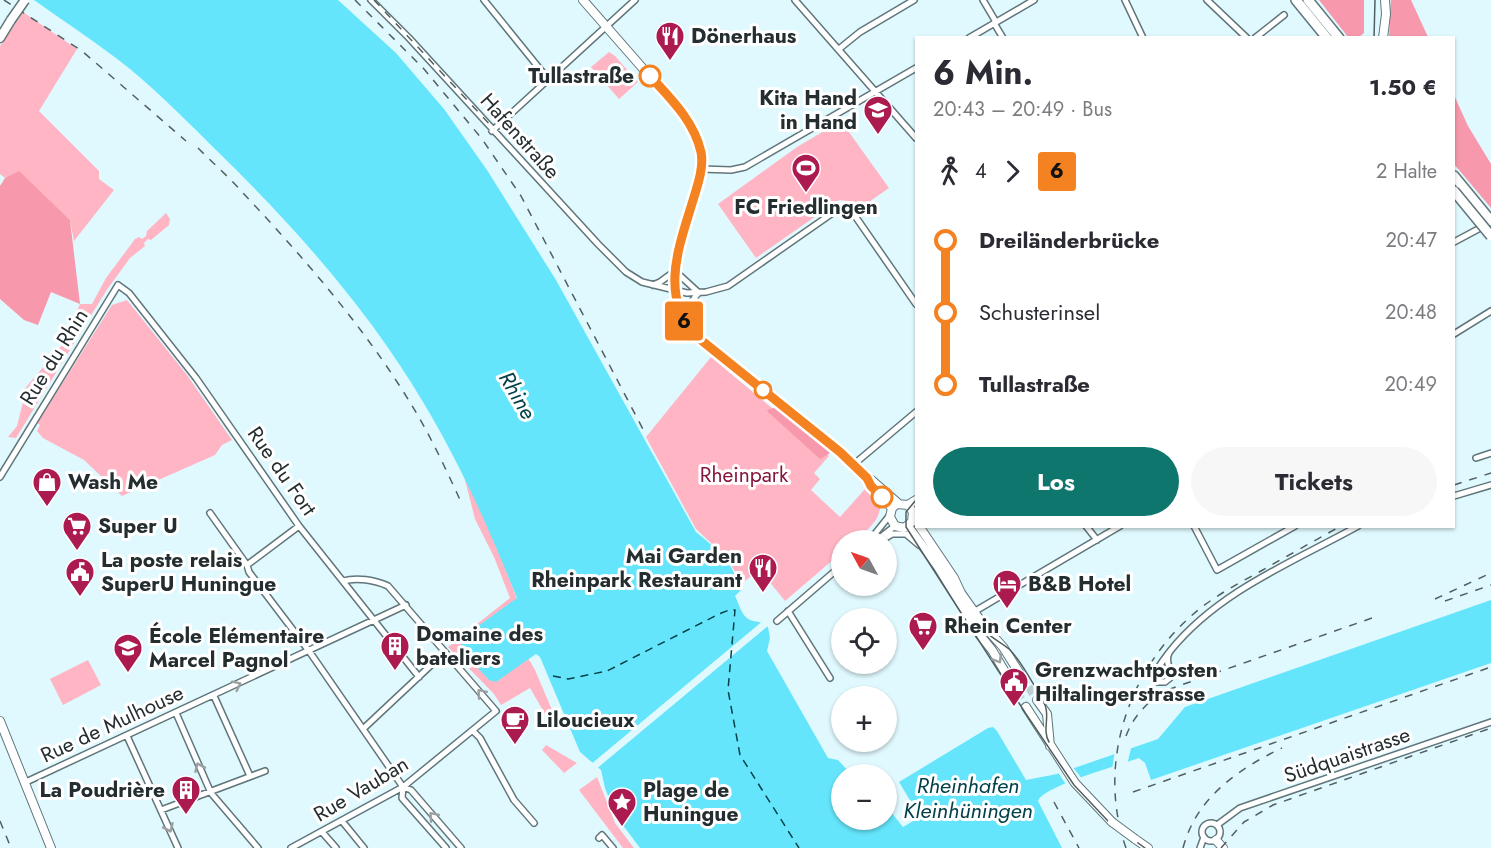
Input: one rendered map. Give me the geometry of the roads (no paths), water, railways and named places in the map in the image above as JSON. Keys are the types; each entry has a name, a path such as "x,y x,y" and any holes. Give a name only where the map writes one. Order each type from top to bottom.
{"highway":[{"path":"1296,0 1325,36"},
{"path":"1308,0 1337,36"},
{"path":"1455,177 1490,224"},
{"path":"1458,192 1491,236"}],"main road":[{"path":"0,38 25,0"},
{"path":"583,0 683,113 698,143 701,169 675,271 678,309 686,324 696,336 813,429 867,478 875,482 897,508 915,517"},
{"path":"1383,36 1385,0"},
{"path":"915,500 897,508 891,521 895,526 902,528 915,519"},
{"path":"908,526 971,613 1003,647 1022,677"},
{"path":"922,528 971,613 979,634 992,650 1011,682"},
{"path":"1037,700 1047,714 1050,747"},
{"path":"1026,707 1075,783 1099,810 1148,848"},
{"path":"0,721 51,848"},
{"path":"1209,839 1223,848"}],"street":[{"name":"Hafenstraße","path":"371,0 626,272 651,285 675,291 699,293 728,286 834,212 845,208 853,213 915,303"},
{"path":"484,0 548,79"},
{"path":"492,131 635,0"},
{"path":"795,0 915,137"},
{"path":"839,49 904,2 914,0"},
{"path":"983,0 1002,36"},
{"path":"972,36 1034,0"},
{"path":"1125,0 1142,36"},
{"path":"1207,0 1244,36"},
{"path":"1258,36 1284,15"},
{"path":"701,169 731,170 745,167 915,69"},
{"path":"1455,242 1490,224 1458,192"},
{"path":"651,285 660,282 675,271 699,293 690,304 686,324"},
{"name":"Rue du Rhin","path":"0,477 118,285"},
{"name":"Rue du Fort","path":"118,285 129,293 196,378 299,526 419,676"},
{"path":"1455,333 1491,311"},
{"path":"853,465 915,413"},
{"path":"1476,458 1491,453"},
{"path":"1455,496 1491,485"},
{"path":"878,530 897,508"},
{"path":"210,513 247,565 249,572 309,651 403,787 411,790 462,848"},
{"path":"247,565 299,526"},
{"path":"890,530 895,526"},
{"path":"1088,528 1097,540"},
{"path":"971,613 1117,528"},
{"path":"1195,528 1217,570 1290,528"},
{"path":"1169,652 1166,662 1170,677 1167,681 1160,682 1155,679 1154,674 1169,652 1192,625 1225,599 1354,528"},
{"path":"897,534 907,534 924,547"},
{"path":"777,621 831,574"},
{"path":"344,581 352,579 388,586 445,652 363,729"},
{"name":"Rue de Mulhouse","path":"26,782 406,605"},
{"path":"788,611 830,678"},
{"name":"Rue Vauban","path":"291,848 403,787 496,711 445,652"},
{"path":"214,696 250,776"},
{"path":"176,713 211,793 258,848"},
{"name":"Südquaistrasse","path":"1209,839 1202,830 1205,825 1210,823 1217,825 1240,808 1491,722"},
{"path":"473,731 480,738 514,800 534,823"},
{"path":"127,736 178,848"},
{"path":"161,810 265,771"},
{"path":"403,787 402,798 444,847 453,839"},
{"path":"342,821 364,848"},
{"path":"1200,848 1220,833 1217,825"},
{"path":"322,832 336,848"},
{"path":"599,838 602,835 613,848"},
{"path":"1205,848 1209,839"}],"water":[{"path":"34,0 338,0 396,53 444,109 487,170 556,280 696,532 726,557 742,589 735,596 742,612 750,620 761,622 768,627 770,638 767,651 828,758 838,760 842,764 831,764 831,830 897,830 897,820 903,827 920,817 899,782 988,728 993,727 997,731 1026,780 1057,774 1158,739 1185,707 1491,600 1491,663 1151,780 1145,763 1139,758 1053,789 1038,801 1062,848 640,848 616,816 601,770 580,752 540,657 536,654 496,682 489,680 463,652 460,639 517,598 450,450 423,402 378,334 328,269 245,179 152,88 94,42"}],"tunnel":[{"path":"1022,677 1037,700"},
{"path":"1011,682 1026,707"}],"tram line":[{"path":"1374,36 1375,0"},
{"path":"915,501 906,512 906,527 1026,714 1074,785 1108,821 1145,848"},
{"path":"977,622 988,634 1013,653 1034,684 1045,705 1046,733 1049,742"}],"railway":[{"path":"4,0 82,51 186,141"},
{"path":"355,0 424,69 482,139 521,196 646,435"},
{"path":"374,0 494,129"},
{"path":"198,148 291,245 379,355 417,414 462,504"},
{"path":"1455,485 1491,473"},
{"path":"1126,848 1117,815 1115,781 1118,748 1126,716 1139,684 1156,656 1177,630 1209,602 1337,528"},
{"path":"1435,599 1491,573"},
{"path":"1445,601 1491,585"},
{"path":"1126,736 1142,709 1167,690 1372,618"},
{"path":"1133,792 1491,667"},
{"path":"1221,848 1244,822 1273,805 1491,728"},
{"path":"1183,848 1189,830 1208,800 1250,765 1282,748"},
{"path":"1054,802 1079,848"},
{"path":"0,821 11,848"}],"place":[{"name":"Dönerhaus","path":"670,62"},
{"name":"Tullastraße","path":"650,76"},
{"name":"Kita Hand in Hand","path":"878,136"},
{"name":"FC Friedlingen","path":"806,194"},
{"name":"Wash Me","path":"47,508"},
{"name":"Super U","path":"77,552"},
{"name":"Mai Garden Rheinpark Restaurant","path":"763,594"},
{"name":"La poste relais SuperU Huningue","path":"80,598"},
{"name":"B&B Hotel","path":"1007,610"},
{"name":"Rhein Center","path":"923,652"},
{"name":"Domaine des bateliers","path":"395,672"},
{"name":"École Elémentaire Marcel Pagnol","path":"128,674"},
{"name":"Grenzwachtposten Hiltalingerstrasse","path":"1014,708"},
{"name":"Liloucieux","path":"515,746"},
{"name":"La Poudrière","path":"186,816"},
{"name":"Plage de Huningue","path":"622,828"}],"water label":[{"name":"Rhine","path":"518,395"},
{"name":"Rheinhafen Kleinhüningen","path":"968,798"}],"park label":[{"name":"Rheinpark","path":"744,475"}]}
